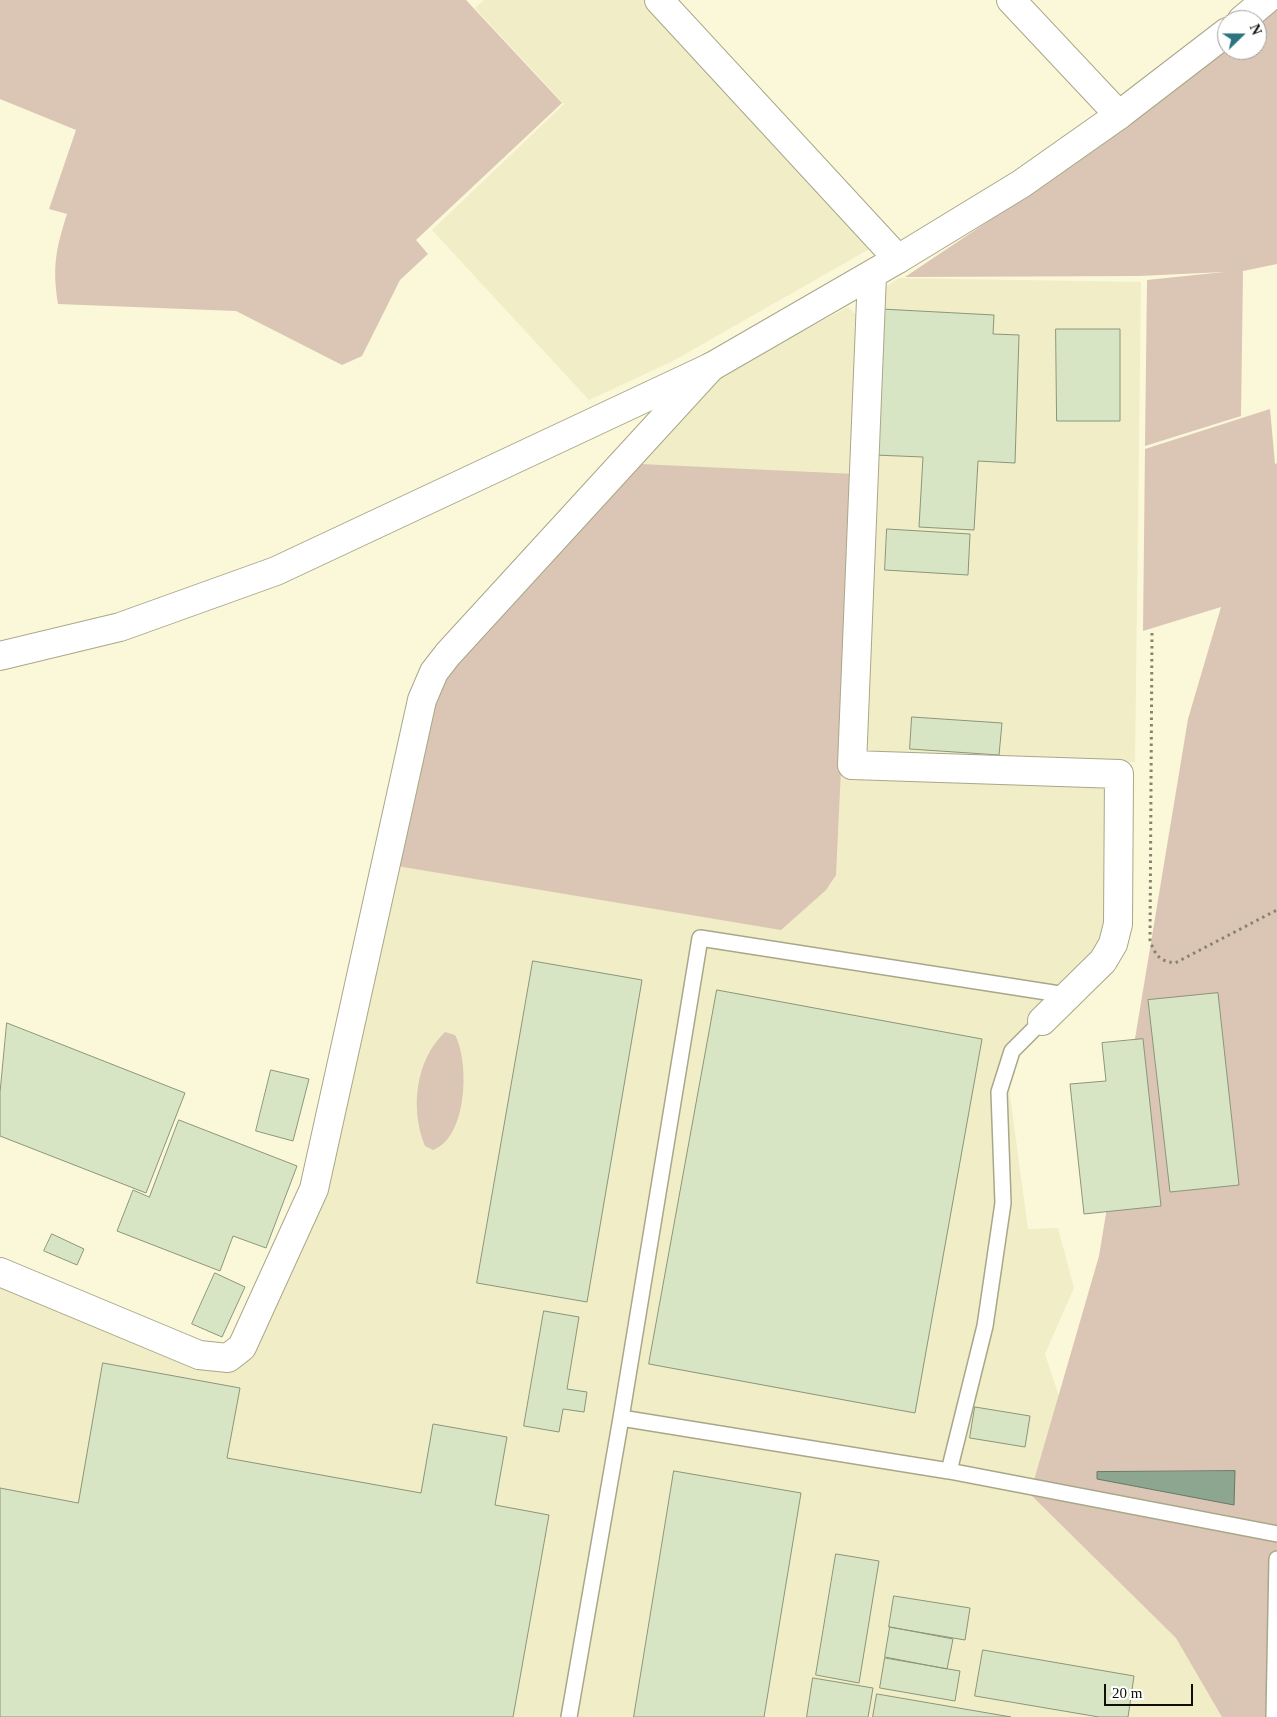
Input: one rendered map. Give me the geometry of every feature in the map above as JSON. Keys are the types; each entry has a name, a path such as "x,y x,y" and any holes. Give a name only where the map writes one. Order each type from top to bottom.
{"street":[{"path":"659,0 898,259"},
{"path":"1011,0 1119,115"},
{"path":"1254,10 1266,0"},
{"path":"0,656 120,626 276,571 711,367 872,275 1021,184 1119,115 1217,40"},
{"path":"872,275 852,765 1119,774 1118,924 1113,944 1103,961 1066,995 1042,1021"},
{"path":"0,1272 199,1355 228,1358 242,1347 314,1189 422,700 434,672 448,654 711,367"}],"lane":[{"path":"569,1717 621,1418 700,938 1066,995"},
{"path":"949,1471 985,1326 1003,1203 999,1092 1012,1051 1042,1021"},
{"path":"621,1418 949,1471 1277,1534"},
{"path":"1274,1717 1277,1559"}],"path":[{"path":"1152,633 1150,940 1154,954 1163,961 1175,963 1277,910"}],"shaded area":[{"path":"0,0 466,0 562,103 416,240 428,254 400,280 362,356 342,365 236,311 58,304 55,279 56,258 67,214 49,209 76,130 0,99"},
{"path":"484,0 645,0 873,247 673,361 589,400 432,230 564,104 475,8"},
{"path":"1277,6 1277,264 1243,271 1241,416 1145,446 1147,280 1224,272 1139,276 905,277 1023,198 1217,54 1217,60 1267,60 1267,14"},
{"path":"899,278 1141,282 1135,762 877,756 866,748 884,288"},
{"path":"848,307 859,317 846,773 1109,781 1108,919 1097,952 1029,1016 1009,1088 1028,1229 1058,1228 1074,1288 1045,1354 1085,1475 1277,1717 0,1717 0,1288 4,1286 184,1364 217,1371 237,1370 248,1359 322,1191 434,683 712,380"},
{"path":"1270,409 1275,464 1277,463 1277,1717 1222,1717 1176,1638 1030,1494 1099,1256 1188,719 1221,607 1143,631 1145,449"},
{"path":"640,464 855,474 836,875 826,890 781,930 397,866 438,683"},
{"path":"445,1032 455,1035 460,1047 464,1081 459,1116 453,1131 444,1143 433,1150 425,1146 420,1132 417,1101 418,1086 427,1057"},
{"path":"1235,1471 1234,1505 1097,1479 1097,1472"}],"building":[{"path":"881,309 994,315 993,334 1019,335 1015,463 978,461 974,530 919,527 923,457 874,455"},
{"path":"1056,329 1120,329 1120,421 1057,421"},
{"path":"887,529 970,534 968,575 885,570"},
{"path":"912,717 1002,723 999,755 910,749"},
{"path":"533,961 642,980 587,1302 477,1283"},
{"path":"717,990 982,1039 915,1413 649,1364"},
{"path":"1218,993 1239,1185 1170,1192 1148,1000"},
{"path":"7,1023 185,1093 146,1193 0,1136 0,1093"},
{"path":"1143,1039 1161,1206 1084,1214 1070,1084 1106,1081 1102,1043"},
{"path":"271,1070 309,1079 293,1141 256,1131"},
{"path":"179,1120 297,1166 266,1248 233,1236 220,1271 117,1231 133,1190 149,1197"},
{"path":"52,1234 84,1249 77,1265 44,1251"},
{"path":"215,1273 245,1287 222,1337 192,1324"},
{"path":"544,1311 579,1317 567,1389 587,1392 584,1412 563,1409 559,1432 524,1426"},
{"path":"103,1363 240,1388 227,1458 421,1493 433,1424 507,1437 495,1505 549,1515 513,1717 0,1717 0,1488 78,1503"},
{"path":"975,1407 1030,1416 1025,1447 970,1438"},
{"path":"674,1471 801,1493 764,1717 634,1717"},
{"path":"836,1554 879,1561 859,1683 816,1675"},
{"path":"894,1596 970,1608 965,1640 889,1627"},
{"path":"890,1627 953,1639 947,1669 885,1657"},
{"path":"983,1650 1134,1676 1128,1717 1099,1717 975,1696"},
{"path":"885,1658 960,1671 955,1701 880,1688"},
{"path":"813,1678 873,1688 868,1717 807,1717"},
{"path":"877,1694 1011,1717 873,1717"}]}
